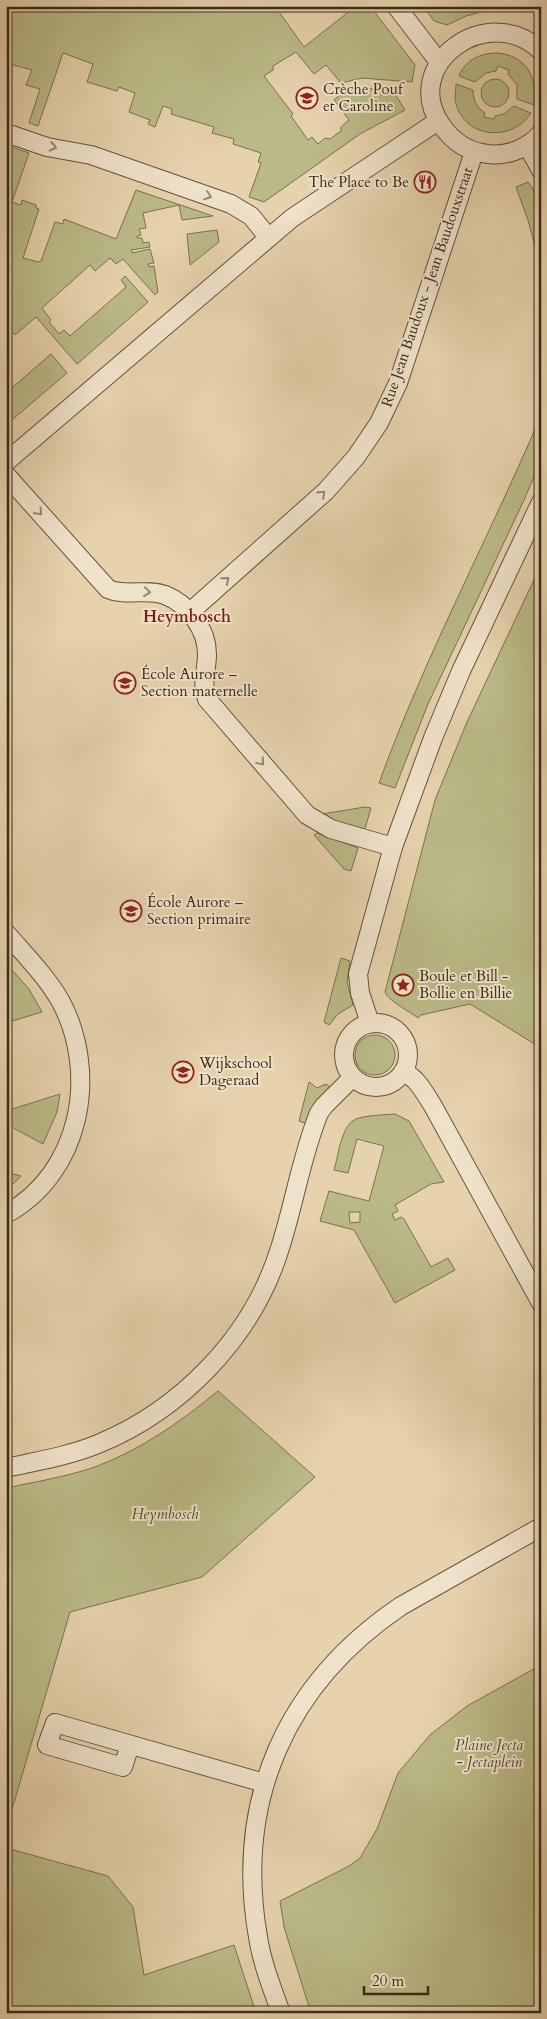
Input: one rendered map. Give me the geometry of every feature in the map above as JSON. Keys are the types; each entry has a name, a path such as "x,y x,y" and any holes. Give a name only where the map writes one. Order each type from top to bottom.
{"street":[{"path":"396,6 439,62"},
{"path":"539,47 513,33 489,30 477,32 455,43 439,62 434,74 432,102 438,121 448,135 460,145 474,152 502,154 515,151 527,145 541,133"},
{"path":"6,462 268,237 313,203 438,121"},
{"path":"6,133 47,146 91,155 230,204 251,216 268,237"},
{"path":"527,145 541,170"},
{"name":"Rue Jean Baudoux - Jean Baudouxstraat","path":"190,612 326,491 356,457 379,423 398,383 474,152"},
{"path":"6,475 108,589 121,593 150,592 165,596 178,602 190,612 198,624 206,645 206,667 203,682 207,699 300,808 315,821 331,830 393,847"},
{"path":"370,1023 360,992 358,974 393,847 433,738 461,671 541,502"},
{"path":"6,933 52,988 61,1002 79,1052 81,1087 74,1129 59,1161 43,1184 6,1214"},
{"path":"370,1023 386,1024 402,1036 406,1044 408,1054 403,1072 397,1080 380,1088 360,1084 346,1070 343,1061 343,1051 346,1042 358,1027 370,1023"},
{"path":"403,1072 417,1082 433,1106 541,1303"},
{"path":"6,1468 73,1453 121,1434 144,1421 176,1398 217,1358 253,1310 268,1283 319,1113 352,1078"},
{"path":"281,2013 264,1964 258,1938 251,1866 255,1825 264,1783 284,1734 302,1703 323,1674 350,1645 379,1620 541,1527"},
{"path":"130,1745 264,1783"}],"green space":[{"path":"6,6 280,6 277,9 304,47 356,6 370,6 415,65 412,82 362,78 341,83 326,65 314,74 296,52 273,66 273,70 264,76 293,114 291,116 308,140 312,137 318,144 325,138 330,139 341,131 341,127 349,120 334,100 347,92 362,89 393,91 405,110 360,134 264,202 249,197 261,163 258,162 261,153 233,144 234,139 212,133 214,127 171,114 172,109 163,106 155,127 148,124 150,120 129,112 135,93 119,87 117,91 87,82 93,64 63,53 38,126 29,123 40,89 26,85 32,70 6,63"},
{"path":"423,6 489,6 489,10 466,16 447,25 434,21"},
{"path":"498,53 516,59 528,70 534,86 534,105 517,99 517,85 508,74 509,70 498,66 496,71 486,73 475,82 459,76 466,65 475,58 486,54"},
{"path":"495,79 505,83 509,93 505,103 495,107 485,103 481,93 485,83"},
{"path":"456,84 473,90 476,103 485,113 484,117 494,119 495,116 504,114 514,106 531,113 513,129 502,132 479,130 461,116 455,101"},
{"path":"6,145 29,153 12,202 21,205 22,200 36,205 36,208 39,209 23,258 41,261 55,222 63,224 64,219 116,239 136,190 213,216 182,220 179,205 143,213 146,228 139,229 141,235 137,236 137,238 142,238 143,243 149,242 150,247 131,250 132,253 150,249 154,263 148,264 149,267 154,266 158,292 155,295 123,259 116,264 110,258 95,271 90,265 42,308 51,320 49,322 59,334 64,330 70,336 126,287 121,280 125,276 148,302 77,364 36,317 15,335 6,324"},
{"path":"528,182 538,201 542,224 541,269 528,220 516,187"},
{"path":"217,230 219,242 190,265 187,234"},
{"path":"51,354 67,373 6,425 6,393"},
{"path":"541,402 541,460 524,500 428,704 395,788 379,783 415,692 536,427"},
{"path":"541,565 541,1048 470,1004 421,1015 418,1018 394,1002 385,992 435,800 467,722"},
{"path":"365,807 371,808 364,832 336,822 322,814"},
{"path":"317,833 358,848 351,871 344,869 314,835"},
{"path":"341,958 350,961 347,982 353,1005 338,1014 329,1025 324,1022"},
{"path":"12,970 29,989 42,1012 6,1023 6,975"},
{"path":"379,1035 386,1038 392,1044 395,1055 394,1063 386,1072 379,1075 371,1075 364,1072 356,1063 355,1051 358,1044 367,1036"},
{"path":"309,1082 317,1088 326,1084 330,1087 315,1105 307,1124 299,1121"},
{"path":"60,1094 57,1112 43,1144 6,1124 6,1111"},
{"path":"395,1114 409,1121 444,1182 431,1184 395,1205 398,1211 392,1214 395,1220 401,1217 404,1219 431,1267 448,1258 455,1270 395,1303 354,1230 320,1221 329,1191 369,1201 384,1146 357,1139 348,1173 334,1170 344,1132 348,1126 359,1118","holes":["349,1212 360,1212 360,1222 350,1223"]},
{"path":"6,1172 21,1176 6,1191"},
{"name":"Heymbosch","path":"218,1391 315,1477 202,1577 70,1612 6,1830 6,1488 71,1474 109,1461 158,1435"},
{"name":"Plaine Jecta - Jectaplein","path":"541,1665 541,2013 311,2013 284,1927 280,1901 349,1866 360,1858 377,1829 398,1773 430,1735 467,1706"},
{"path":"6,1848 108,1876 133,1907 144,1975 234,1945 256,2013 6,2013"}],"place":[{"name":"Crèche Pouf et Caroline","path":"307,98"},
{"name":"The Place to Be","path":"425,182"},
{"name":"École Aurore – Section maternelle","path":"125,683"},
{"name":"École Aurore – Section primaire","path":"131,911"},
{"name":"Boule et Bill - Bollie en Billie","path":"403,985"},
{"name":"Wijkschool Dageraad","path":"183,1072"}],"district":[{"name":"Heymbosch","path":"187,617"}]}
